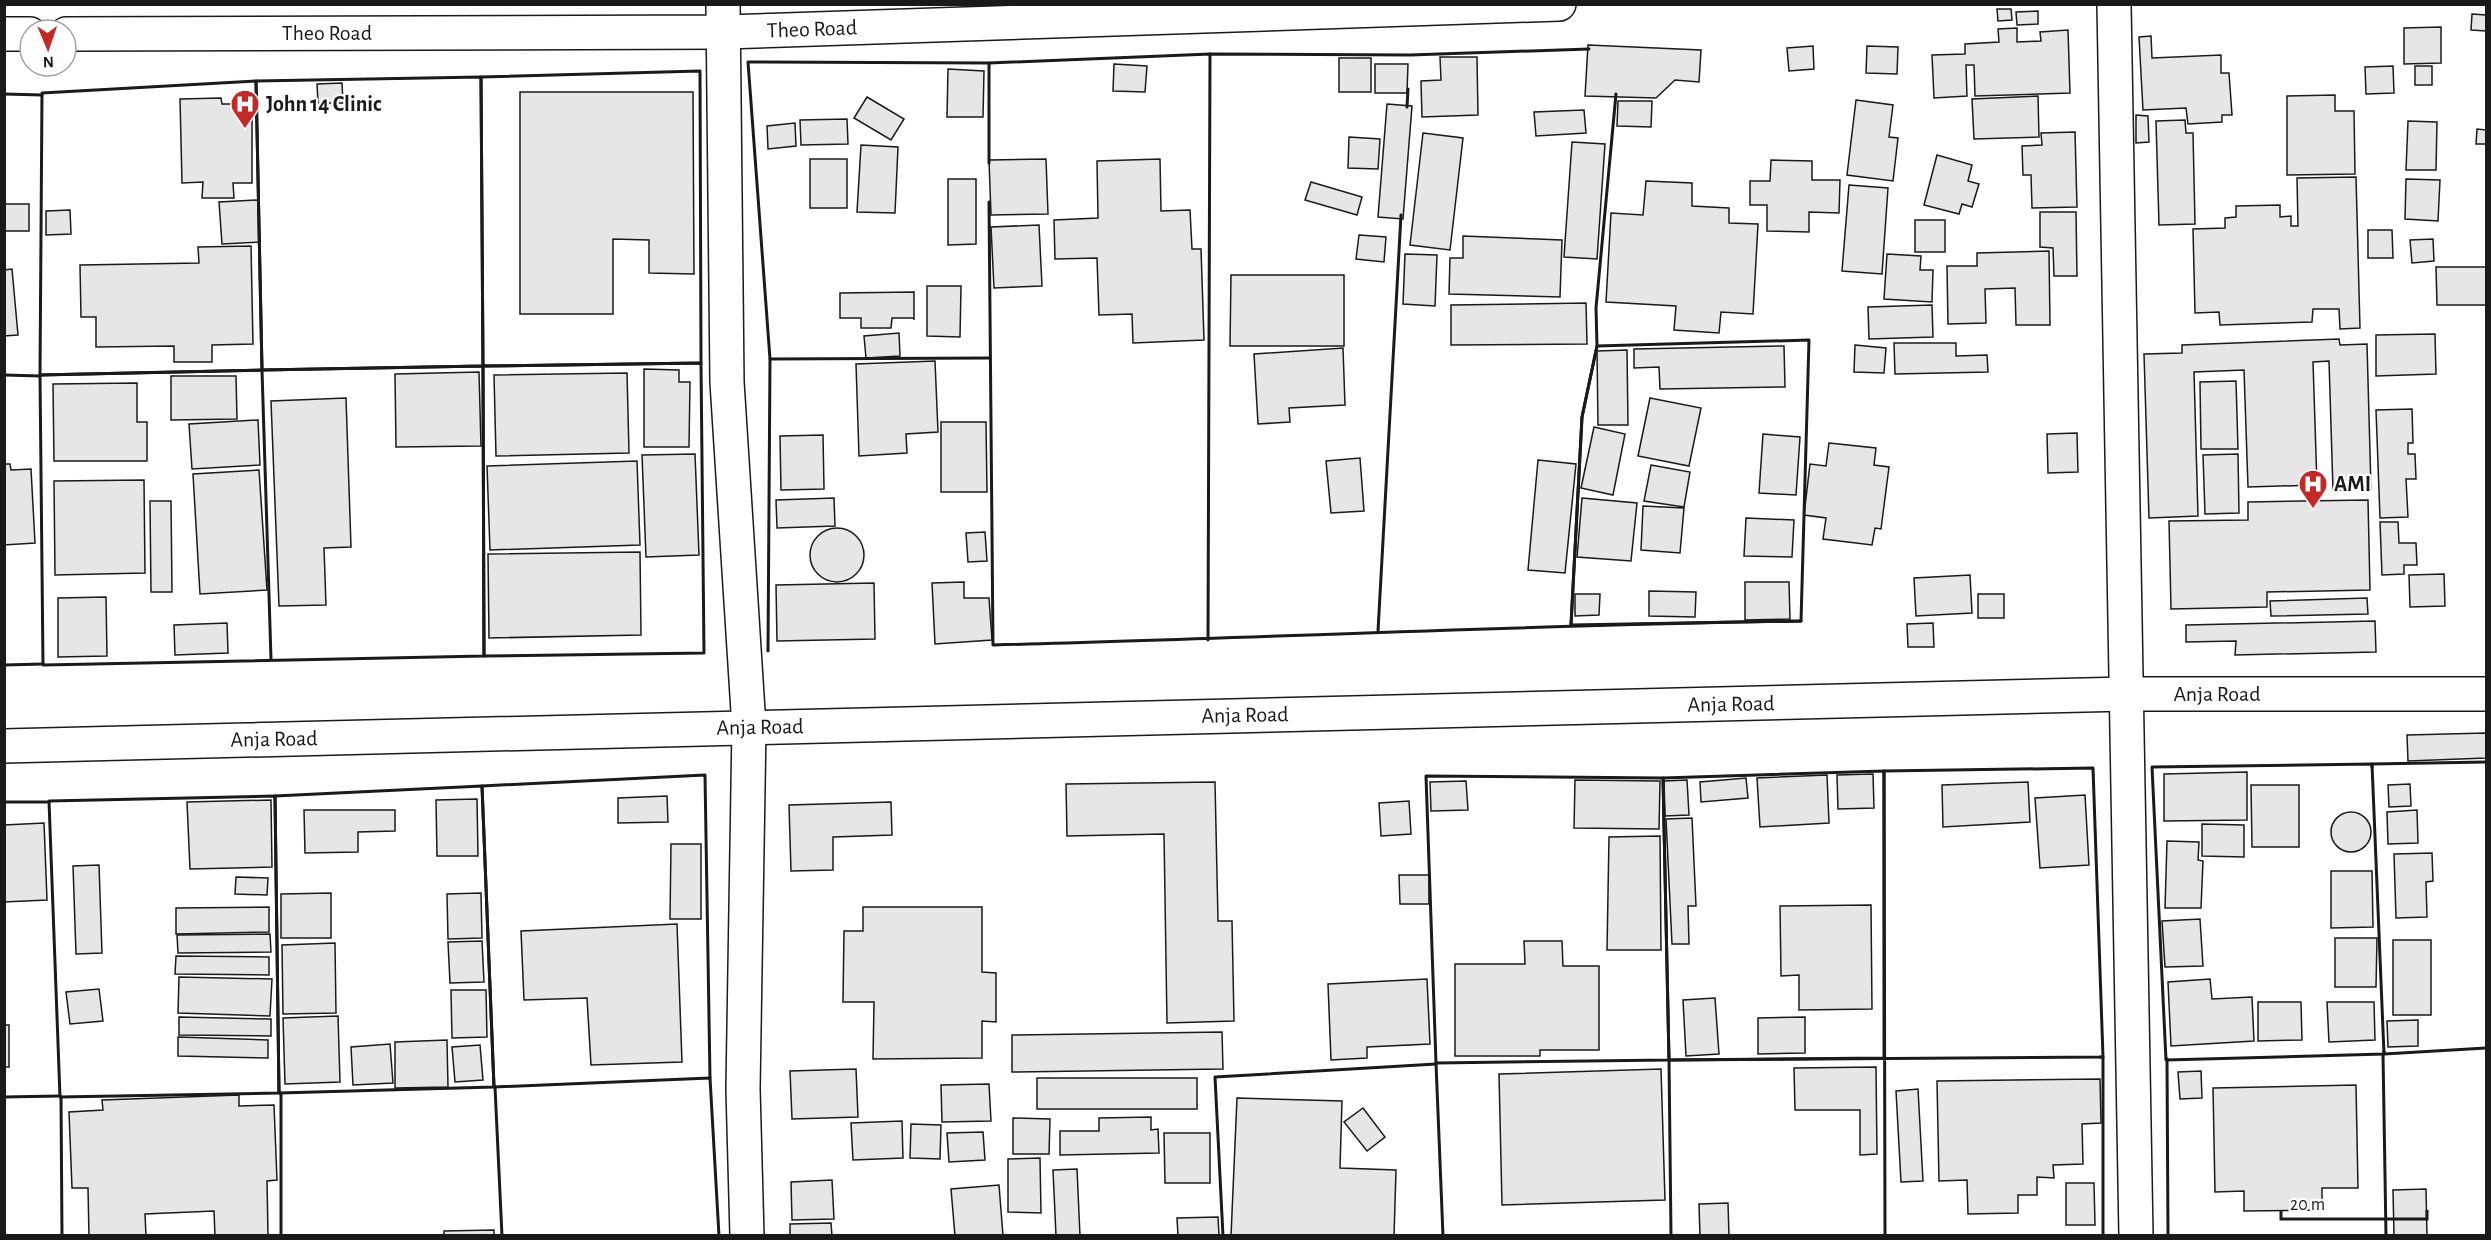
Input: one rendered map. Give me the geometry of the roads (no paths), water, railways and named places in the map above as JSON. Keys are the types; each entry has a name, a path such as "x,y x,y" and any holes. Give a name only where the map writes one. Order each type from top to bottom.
{"street":[{"name":"Theo Road","path":"78,34 723,18 1559,4"},
{"path":"2114,4 2136,1236"},
{"path":"723,18 727,382 749,727 743,1089 747,1236"},
{"name":"Anja Road","path":"4,746 2127,694 2487,694"}],"place":[{"name":"John 14 Clinic","path":"245,130"},
{"name":"AMI","path":"2313,510"}]}
